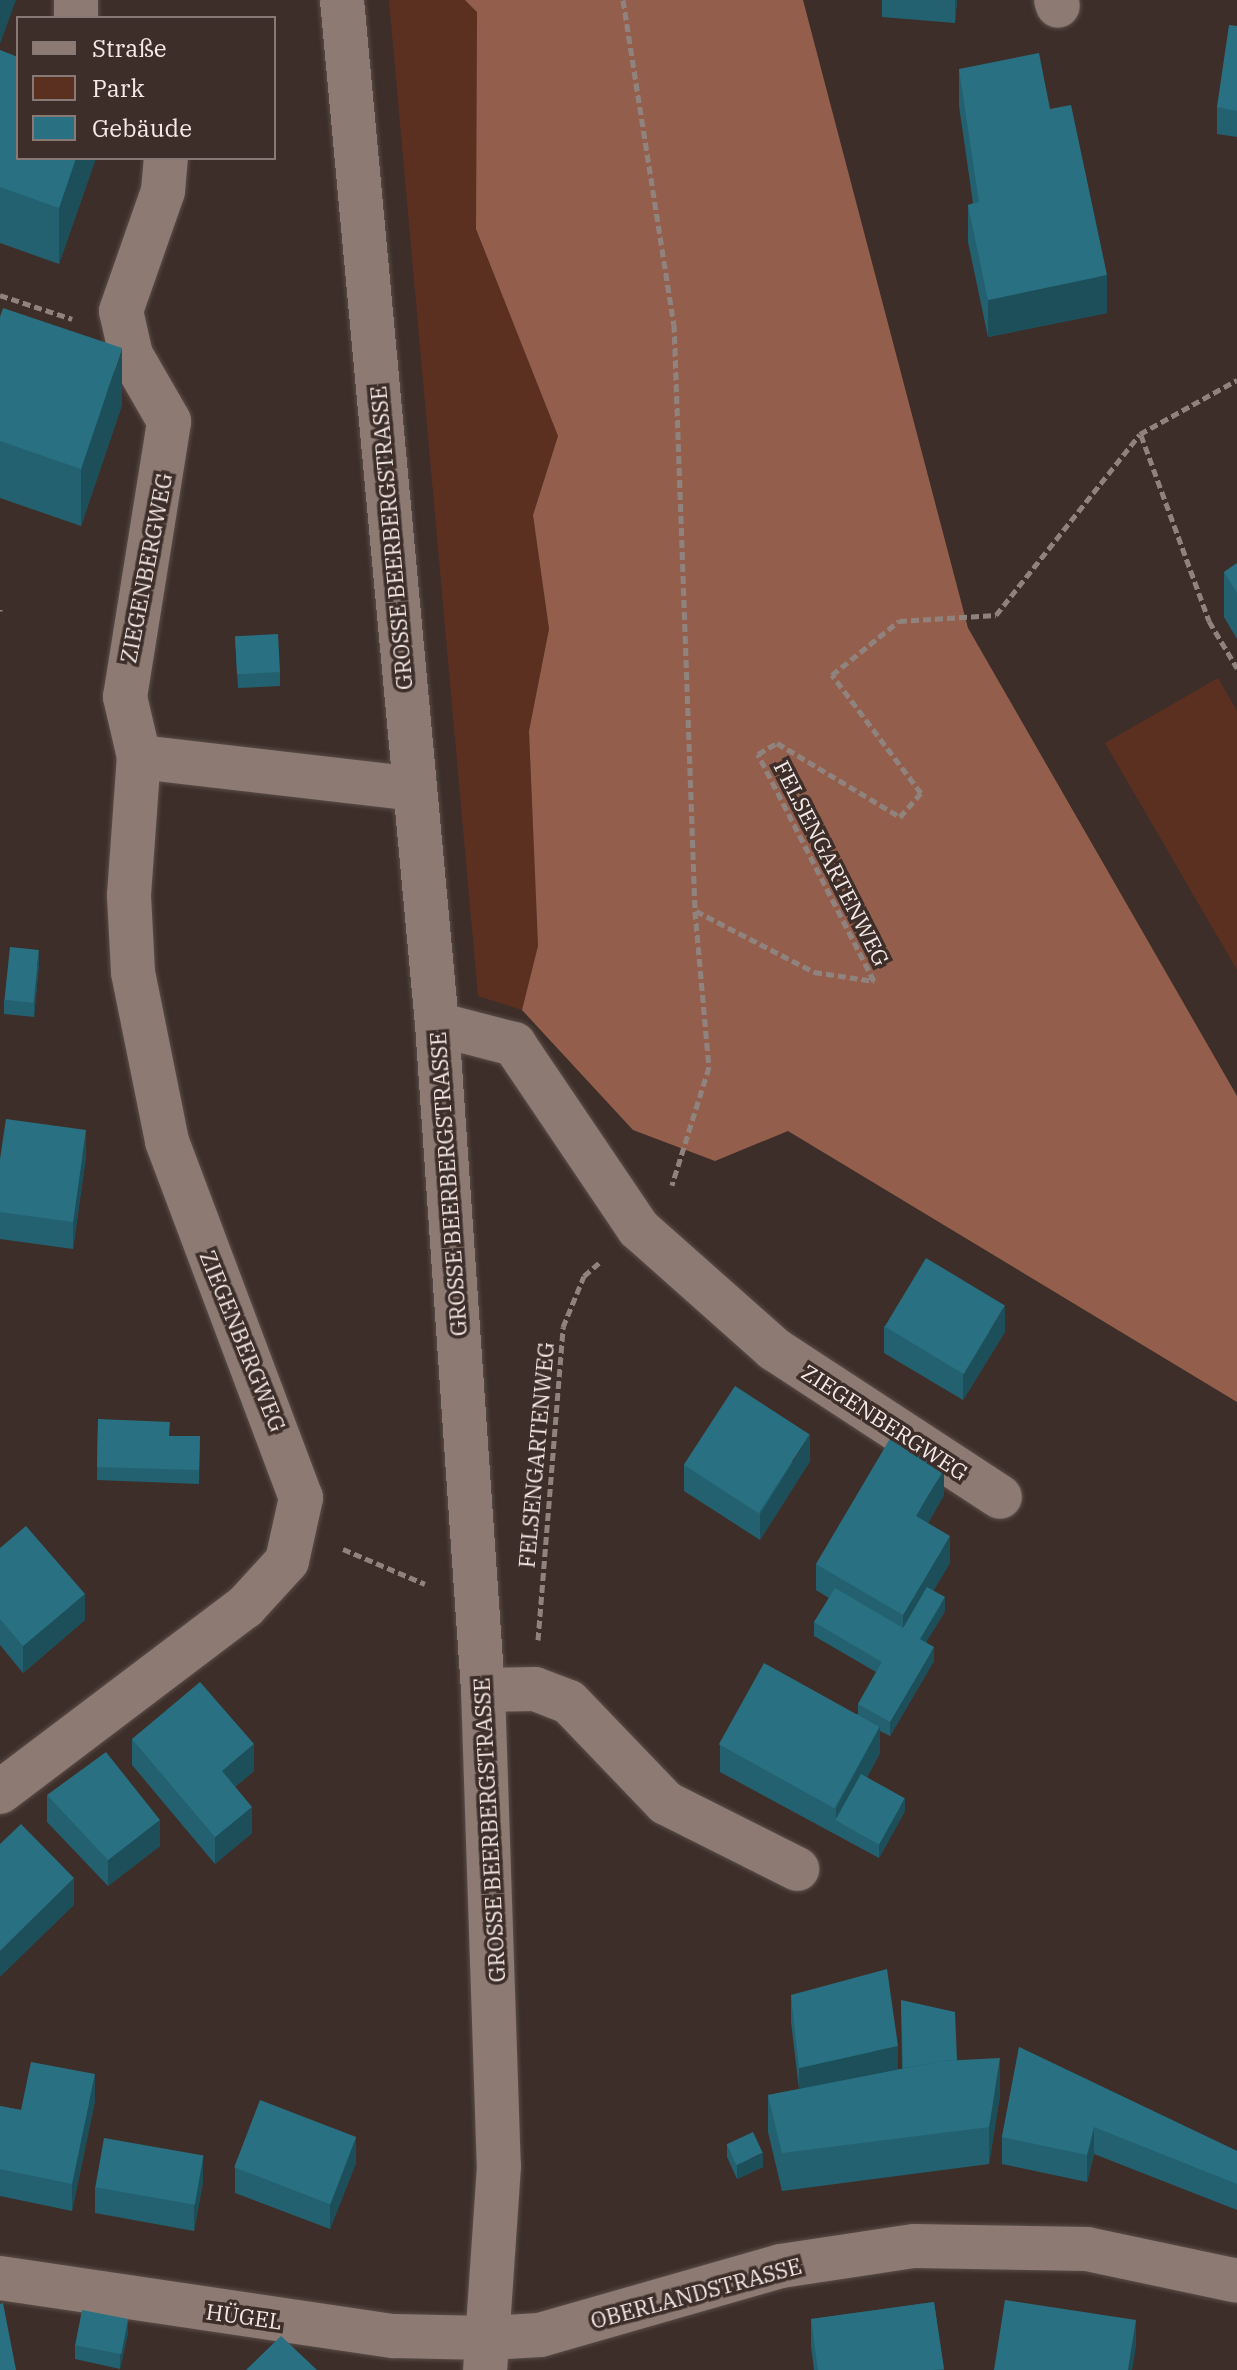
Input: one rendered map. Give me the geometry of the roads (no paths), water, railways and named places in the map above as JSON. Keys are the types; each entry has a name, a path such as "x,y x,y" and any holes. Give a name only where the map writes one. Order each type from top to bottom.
{"street":[{"name":"GROSSE BEERBERGSTRASSE","path":"342,0 437,1024 483,1690 499,2166 487,2354"},
{"name":"ZIEGENBERGWEG","path":"0,1792 245,1607 287,1561 298,1530 293,1463 232,1321 149,1073 129,895 139,757 125,697 128,652 143,605 169,421 122,335 121,311 163,191 166,160"},
{"path":"139,757 414,789"},
{"name":"ZIEGENBERGWEG","path":"437,1024 514,1044 639,1229 774,1349 1000,1497"},
{"path":"483,1690 535,1689 569,1702 666,1803 797,1869"},
{"name":"OBERLANDSTRASSE","path":"487,2354 540,2335 781,2266 914,2246 1087,2249 1237,2281"},
{"name":"HÜGEL","path":"0,2278 365,2332 487,2354"}]}
